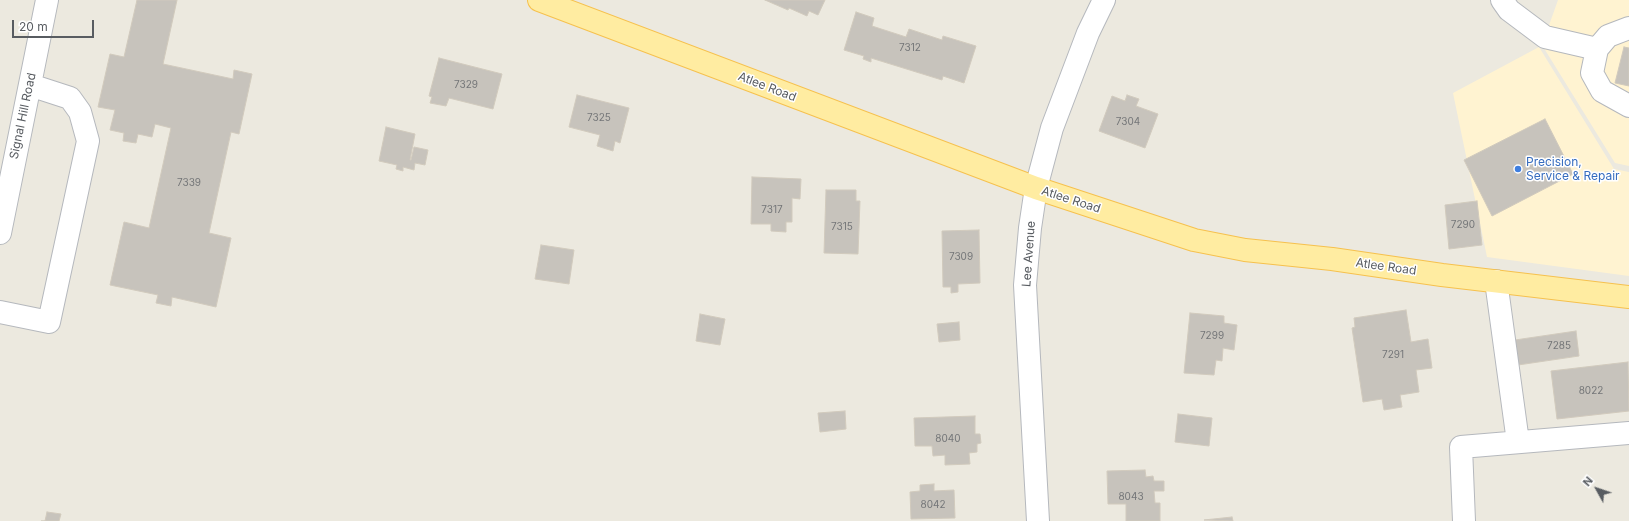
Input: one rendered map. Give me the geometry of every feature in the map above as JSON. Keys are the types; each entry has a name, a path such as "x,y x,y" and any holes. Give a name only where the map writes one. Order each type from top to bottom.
{"main road":[{"name":"Atlee Road","path":"549,2 1036,188 1194,240 1245,250 1332,259 1442,275 1629,297"}],"street":[{"name":"Signal Hill Road","path":"0,233 47,0"},
{"name":"Lee Avenue","path":"1038,521 1025,285 1030,228 1036,188 1052,128 1088,33 1104,0"},
{"path":"1502,0 1508,10 1545,37 1597,49"},
{"path":"1629,28 1608,36 1597,49 1592,73 1602,91 1629,106"},
{"path":"0,312 49,322 88,141 80,112 70,98 30,85"},
{"path":"1496,281 1518,442"},
{"path":"1464,521 1461,447 1629,433"}],"shaded area":[{"path":"1558,0 1629,0 1629,166 1615,163 1542,45"},
{"path":"1539,47 1614,169 1629,172 1629,276 1487,257 1453,93"}],"building":[{"path":"137,0 177,0 163,64 233,79 234,70 252,74 239,134 231,132 209,233 231,238 216,307 172,297 171,306 156,303 158,295 110,285 124,222 149,228 171,128 155,124 152,137 138,134 136,143 123,141 124,133 110,130 115,110 98,107 110,54 124,57"},
{"path":"765,0 825,0 818,15 809,11 807,16"},
{"path":"856,12 874,18 872,26 906,37 909,29 942,40 943,36 976,46 964,83 943,76 942,80 871,58 871,62 863,59 864,56 844,50"},
{"path":"1624,47 1629,48 1629,86 1615,83"},
{"path":"439,58 502,74 493,109 449,98 446,106 430,103 432,97 429,96"},
{"path":"577,95 629,108 620,143 615,141 613,151 597,146 600,135 569,127"},
{"path":"1127,95 1139,99 1136,106 1158,114 1145,148 1099,131 1112,96 1125,101"},
{"path":"1545,119 1573,174 1492,216 1464,160"},
{"path":"386,127 415,134 410,160 414,147 428,150 425,165 415,163 414,170 403,167 403,171 396,169 397,165 379,161"},
{"path":"752,177 801,179 800,199 792,198 792,222 786,222 786,232 771,231 771,224 751,224"},
{"path":"826,190 856,190 856,201 860,201 858,254 824,253"},
{"path":"1477,201 1482,245 1449,249 1445,205"},
{"path":"979,230 980,283 958,284 958,292 951,293 951,287 943,287 942,231"},
{"path":"541,245 574,250 569,284 535,279"},
{"path":"1406,310 1411,342 1428,339 1432,368 1416,370 1419,392 1400,395 1402,407 1384,410 1382,399 1363,402 1352,328 1355,327 1354,318"},
{"path":"1190,313 1224,316 1224,323 1237,325 1234,350 1223,348 1222,361 1216,360 1214,375 1184,373"},
{"path":"700,314 725,319 720,345 696,341"},
{"path":"959,322 960,340 939,342 937,324"},
{"path":"1576,331 1579,356 1518,365 1515,340"},
{"path":"1628,362 1629,411 1557,419 1551,371"},
{"path":"845,411 846,429 820,432 818,413"},
{"path":"1178,414 1212,418 1209,446 1175,442"},
{"path":"975,416 975,434 980,434 981,443 977,444 977,452 969,453 970,464 945,465 945,455 933,456 932,446 915,446 914,418"},
{"path":"1145,470 1146,477 1153,476 1154,481 1164,481 1164,491 1154,491 1155,503 1160,503 1160,521 1126,521 1126,504 1108,504 1107,471"},
{"path":"934,484 934,491 954,490 955,518 911,519 910,492 920,491 920,485"},
{"path":"47,512 61,514 59,521 45,521"},
{"path":"1232,517 1233,521 1204,520"}],"place":[{"name":"Precision, Service & Repair","path":"1518,169"}]}
